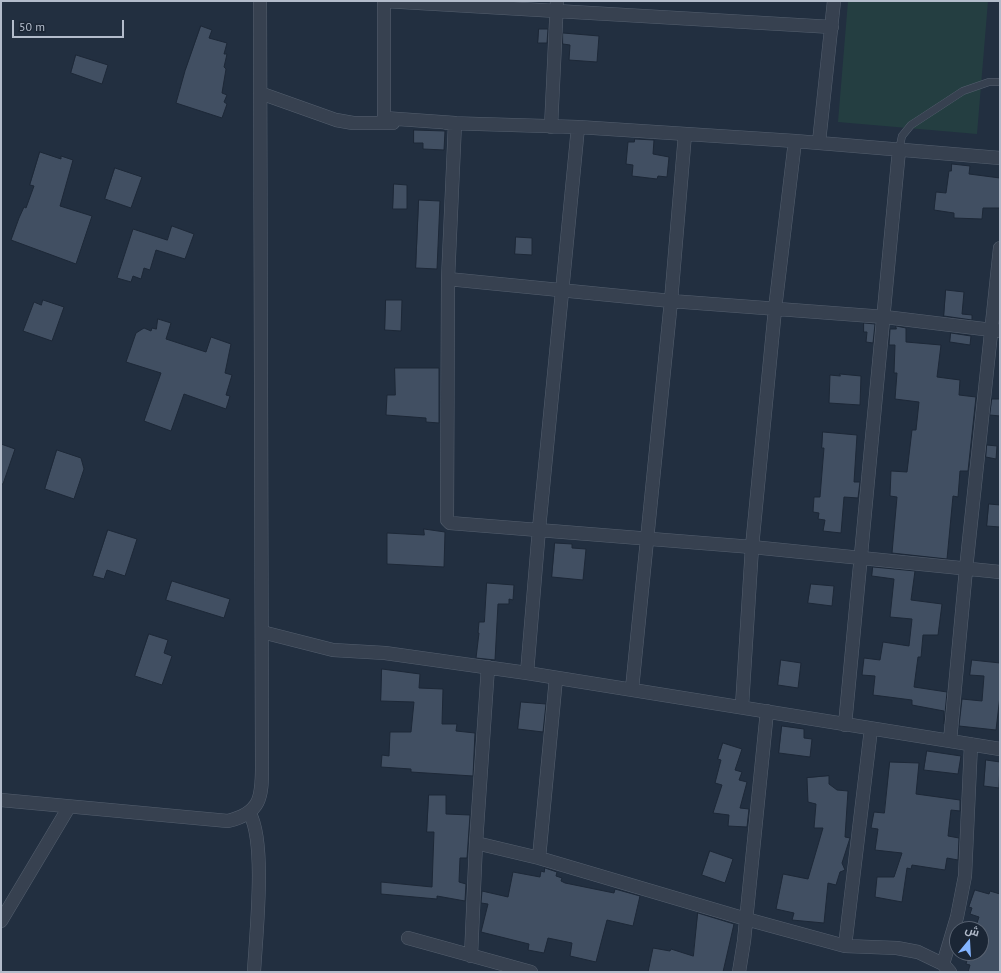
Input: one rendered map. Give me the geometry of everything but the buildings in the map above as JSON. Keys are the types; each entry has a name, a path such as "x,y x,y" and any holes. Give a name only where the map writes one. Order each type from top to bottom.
{"street":[{"path":"1,800 214,821 228,821 250,814 256,806 262,781 260,1"},
{"path":"832,27 556,6 384,1 384,118 819,142 1000,158"},
{"path":"819,142 834,1"},
{"path":"551,127 556,6"},
{"path":"260,93 336,120 353,123 455,123"},
{"path":"455,123 448,279 447,520 450,523 752,547 1000,572"},
{"path":"527,673 539,529 578,128"},
{"path":"632,689 671,301 685,134"},
{"path":"742,706 752,547 776,309 795,141"},
{"path":"845,725 899,150"},
{"path":"950,741 966,569 996,330 1000,248"},
{"path":"448,279 671,301 884,317 996,330"},
{"path":"262,632 333,650 385,653 488,667 742,706 845,725 1000,749"},
{"path":"471,956 476,843 488,667"},
{"path":"539,858 556,678"},
{"path":"739,972 746,920 767,711"},
{"path":"845,946 871,729"},
{"path":"476,843 539,858 746,920 845,946 897,948 918,952 946,968 965,876 971,744"},
{"path":"1,921 69,806"},
{"path":"250,814 256,830 258,863 254,972"},
{"path":"408,938 531,972"}],"lane":[{"path":"899,150 902,136 911,125 963,91 989,82 1000,82"}],"green space":[{"path":"848,1 988,1 977,134 838,122"}]}
